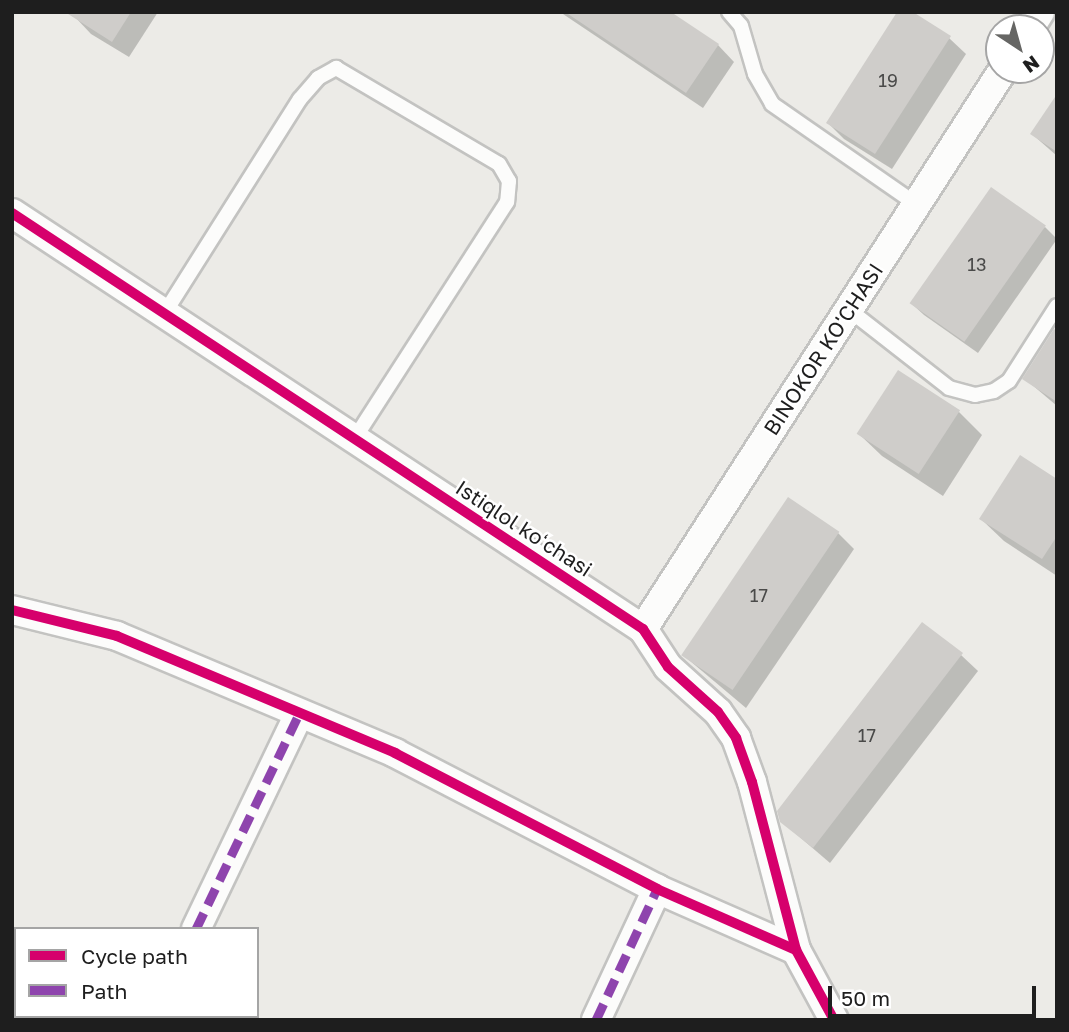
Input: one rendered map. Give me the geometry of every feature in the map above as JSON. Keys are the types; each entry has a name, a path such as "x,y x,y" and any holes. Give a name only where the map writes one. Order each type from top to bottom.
{"street":[{"name":"BINOKOR KO'CHASI","path":"643,629 994,84"},
{"name":"Istiqlol koʻchasi","path":"12,214 643,629 668,667 718,712 736,738 752,782 796,950 834,1020"},
{"path":"12,610 117,636 395,753 657,889 796,950"},
{"path":"197,927 299,714"},
{"path":"596,1020 657,889"}],"lane":[{"path":"729,12 741,26 755,74 772,104 916,204"},
{"path":"164,314 300,99 318,78 336,68 499,164 509,181 508,202 354,439"},
{"path":"848,310 949,388 975,395 993,391 1009,382 1057,306"}],"building":[{"path":"65,12 131,12 112,42"},
{"path":"565,12 671,12 719,44 686,93"},
{"path":"897,12 913,12 951,36 875,154 826,123"},
{"path":"1057,94 1057,152 1030,134"},
{"path":"991,187 1046,225 964,342 910,303"},
{"path":"1054,329 1057,331 1057,402 1022,379"},
{"path":"898,370 960,410 919,474 857,434"},
{"path":"1020,455 1057,479 1057,536 1042,559 979,519"},
{"path":"788,497 839,532 733,690 681,655"},
{"path":"922,622 963,653 813,848 780,822 777,811"}],"marked path":[{"path":"197,927 299,714"},
{"path":"596,1020 657,889"}],"cycle path":[{"path":"12,213 643,629 668,667 718,712 736,738 752,782 796,950 834,1020"},
{"path":"12,610 117,636 395,753 657,889 796,950"}]}
